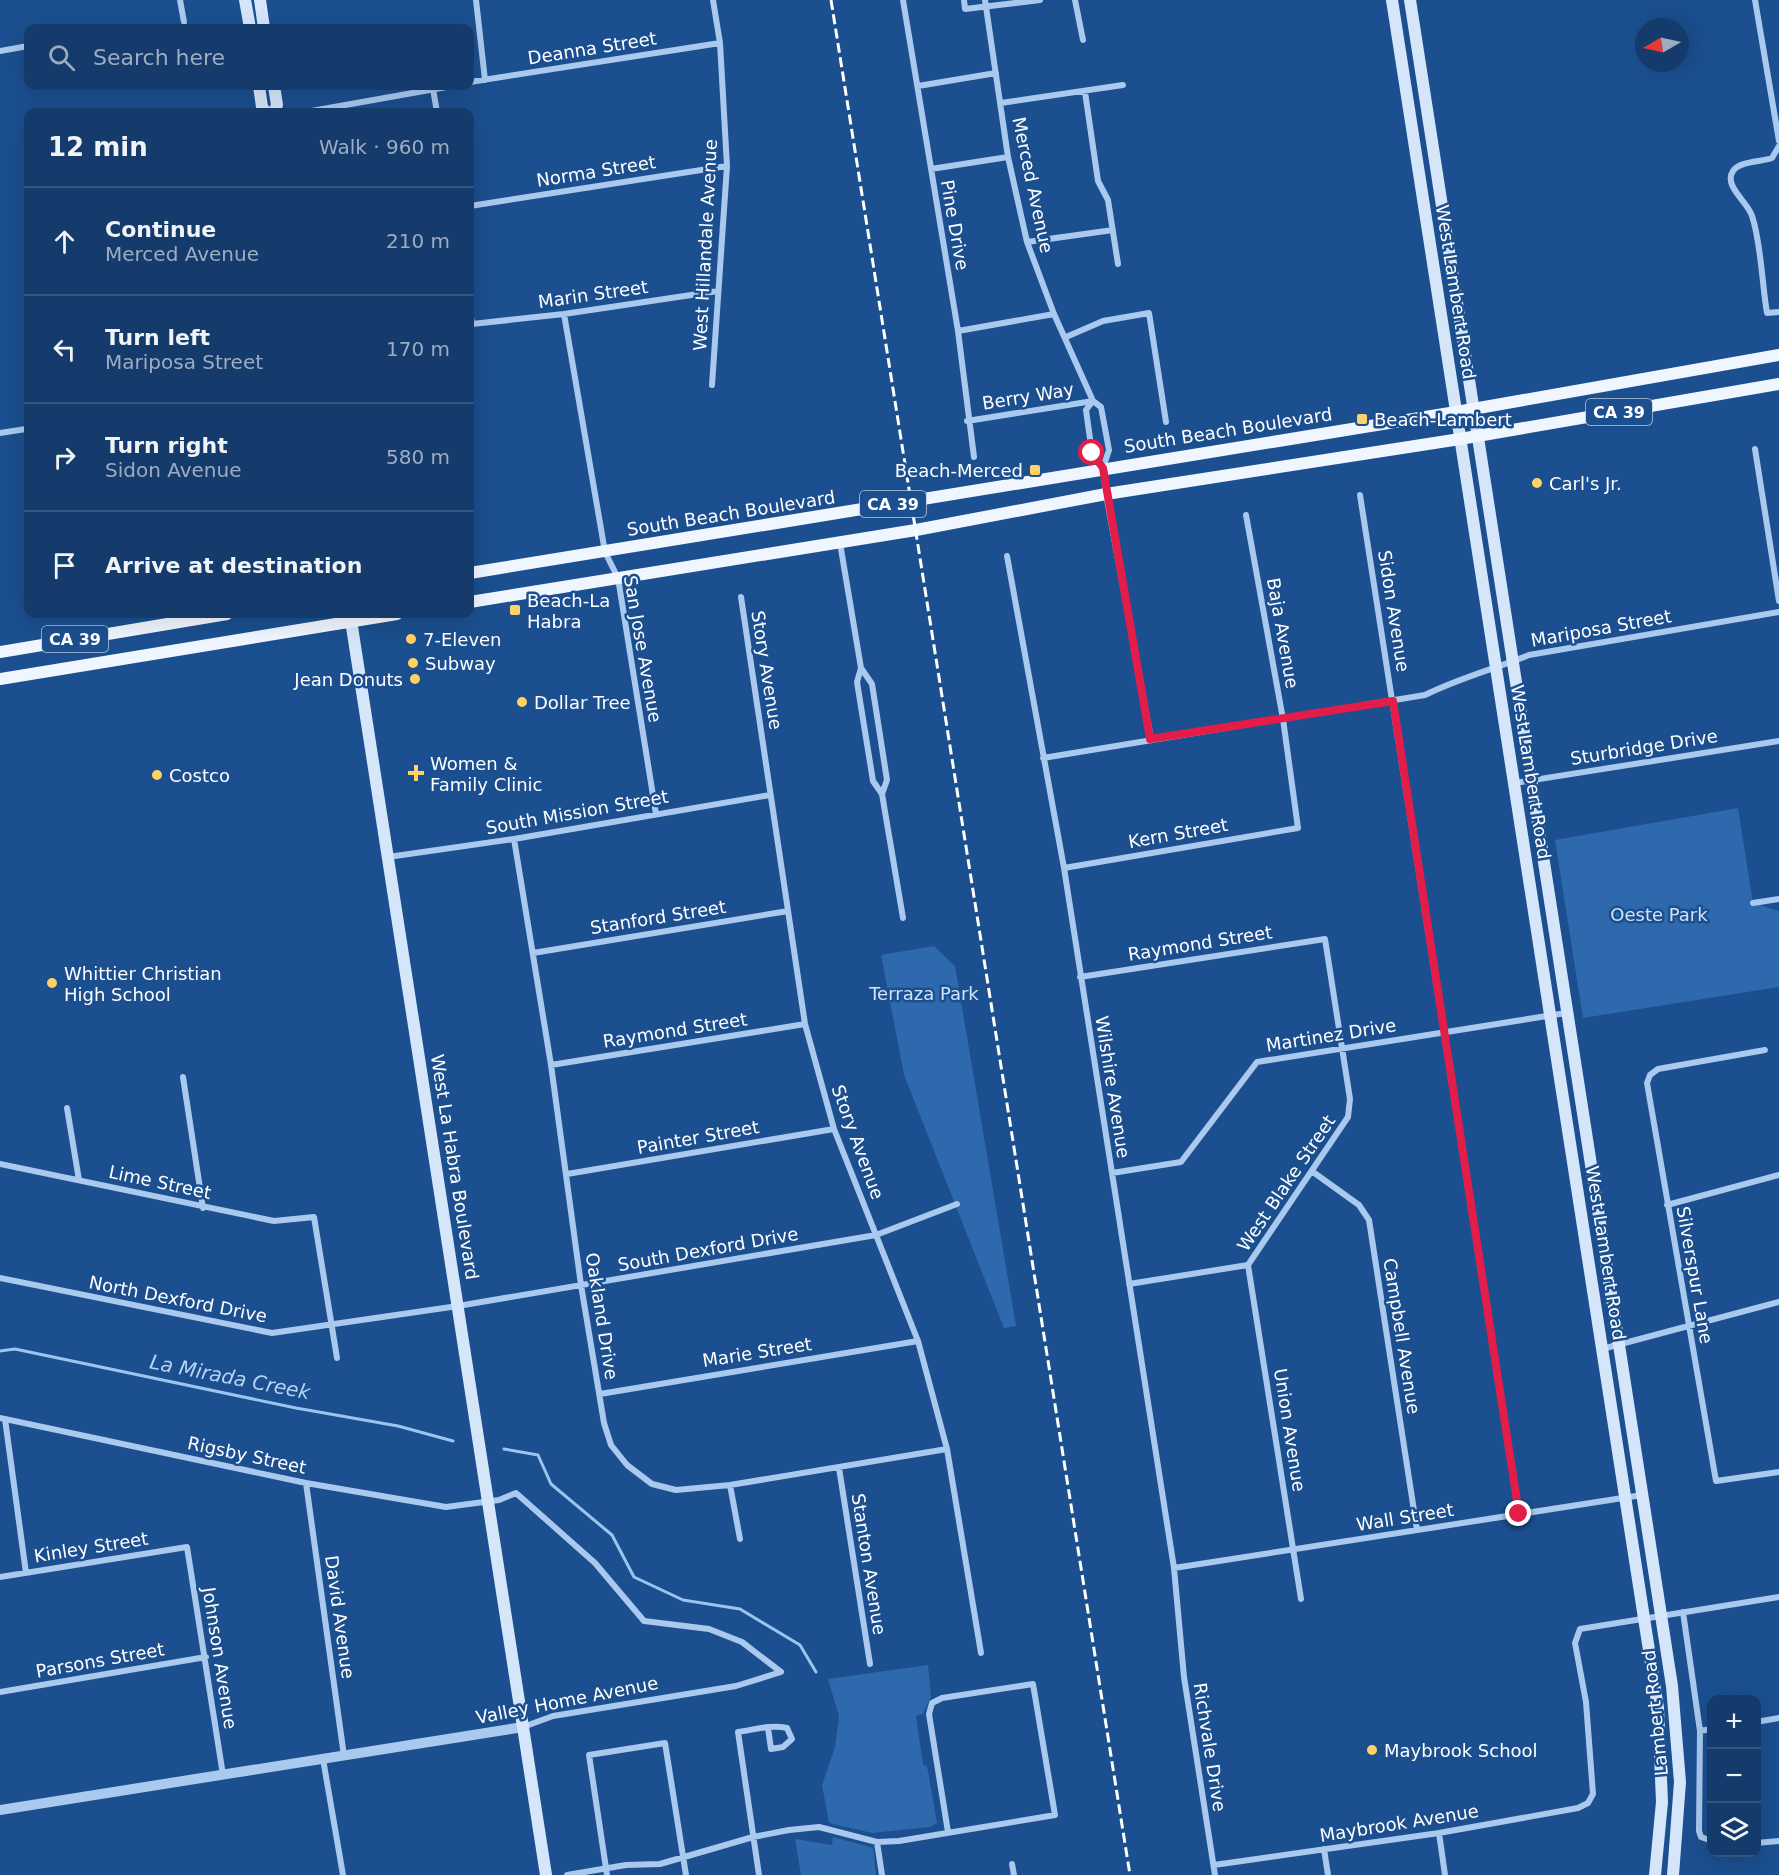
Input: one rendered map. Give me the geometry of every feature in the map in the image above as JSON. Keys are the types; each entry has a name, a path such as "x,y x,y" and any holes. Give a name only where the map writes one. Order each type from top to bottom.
{"main road":[{"path":"245,0 248,24"},
{"path":"260,0 263,24"},
{"name":"West Lambert Road","path":"1392,0 1634,1551"},
{"name":"West Lambert Road","path":"1410,0 1650,1548"},
{"path":"260,90 263,108"},
{"path":"275,90 276,108"},
{"name":"South Beach Boulevard","path":"474,572 1456,412 1779,355"},
{"name":"CA 39","path":"474,601 840,542 1106,494 1460,439 1779,384"},
{"name":"CA 39","path":"0,651 202,618"},
{"name":"CA 39","path":"0,679 344,618"},
{"name":"West La Habra Boulevard","path":"350,618 546,1875"},
{"name":"Lambert Road","path":"1650,1548 1662,1616 1679,1747 1676,1874"},
{"name":"Lambert Road","path":"1634,1551 1658,1708 1662,1802 1655,1875"},
{"path":"1662,1802 1670,1813 1666,1864 1676,1874"}],"street":[{"path":"180,0 184,22"},
{"path":"476,0 485,80"},
{"name":"West Hillandale Avenue","path":"712,0 720,43 727,166 712,385"},
{"name":"Pine Drive","path":"903,0 958,331 967,421 974,456"},
{"path":"964,0 965,9 985,4 1040,0"},
{"path":"1075,0 1083,40"},
{"path":"1755,0 1779,141"},
{"name":"Merced Avenue","path":"985,4 1008,157 1027,242 1054,314 1093,401 1101,407 1109,450 1103,468 1106,494 1150,739"},
{"name":"Deanna Street","path":"474,81 720,43"},
{"path":"0,51 24,47"},
{"path":"918,86 996,73"},
{"path":"1001,103 1123,85"},
{"path":"328,108 427,90"},
{"path":"433,90 436,108"},
{"path":"1085,92 1098,181 1108,200 1118,264"},
{"path":"1779,147 1772,158 1741,165 1733,170 1731,177 1732,186 1752,216 1767,313 1779,312"},
{"path":"931,169 1008,157"},
{"name":"Norma Street","path":"474,205 727,166"},
{"path":"1027,242 1113,230"},
{"name":"Marin Street","path":"474,324 564,314 718,291"},
{"path":"1066,337 1102,321 1149,313 1167,422"},
{"name":"San Jose Avenue","path":"564,314 605,552 618,578 656,814"},
{"path":"958,331 1054,314"},
{"name":"Merced Avenue","path":"1093,401 1086,410 1087,421 1092,453 1103,468"},
{"name":"Berry Way","path":"967,421 1093,401"},
{"path":"0,433 24,429"},
{"path":"1755,449 1779,601"},
{"name":"Sidon Avenue","path":"1360,495 1519,1514"},
{"name":"Baja Avenue","path":"1246,515 1283,719 1298,828"},
{"path":"840,542 861,668 872,684 887,780 882,794"},
{"name":"Wilshire Avenue","path":"1007,556 1064,868 1174,1568 1180,1624"},
{"name":"Story Avenue","path":"741,597 805,1024 834,1129 918,1341 947,1449 981,1653"},
{"name":"Mariposa Street","path":"1043,758 1425,695 1458,678 1497,668 1529,655 1779,612"},
{"path":"861,668 857,682 873,782 882,794 903,918"},
{"name":"Sturbridge Drive","path":"1515,783 1779,741"},
{"name":"South Mission Street","path":"388,857 514,839 770,795"},
{"name":"Kern Street","path":"1064,868 1298,828"},
{"name":"Oakland Drive","path":"514,839 551,1065 581,1285 604,1423 611,1445 627,1465 652,1484 676,1490 730,1485 947,1449"},
{"path":"1753,903 1779,899"},
{"name":"Stanford Street","path":"533,953 788,911"},
{"name":"Raymond Street","path":"1080,977 1325,939"},
{"name":"West Blake Street","path":"1248,1265 1348,1117 1350,1099 1325,939"},
{"name":"Martinez Drive","path":"1112,1173 1181,1162 1257,1062 1566,1013"},
{"name":"Raymond Street","path":"551,1065 805,1024"},
{"name":"Silverspur Lane","path":"1765,1050 1659,1069 1650,1075 1647,1083 1716,1481 1779,1472"},
{"path":"183,1077 203,1208"},
{"path":"67,1108 79,1180"},
{"name":"Painter Street","path":"567,1174 834,1129"},
{"name":"Lime Street","path":"0,1164 274,1221 314,1217 333,1326"},
{"name":"Campbell Avenue","path":"1313,1172 1359,1205 1369,1220 1417,1530"},
{"path":"1667,1205 1779,1175"},
{"name":"South Dexford Drive","path":"458,1306 876,1235 957,1204"},
{"path":"1129,1284 1248,1265"},
{"name":"Union Avenue","path":"1248,1265 1301,1599"},
{"name":"North Dexford Drive","path":"0,1278 272,1333 333,1326 458,1306"},
{"path":"1602,1348 1779,1302"},
{"path":"333,1326 337,1358"},
{"name":"Marie Street","path":"600,1394 918,1341"},
{"path":"3,1419 26,1573"},
{"name":"Rigsby Street","path":"3,1419 306,1483 446,1507 489,1502"},
{"name":"Stanton Avenue","path":"838,1468 870,1664"},
{"name":"David Avenue","path":"306,1483 344,1756"},
{"path":"730,1485 740,1539"},
{"name":"Valley Home Avenue","path":"0,1810 523,1727 553,1716 736,1686 781,1672 742,1642 709,1629 644,1621 604,1577 595,1563 516,1493 489,1502"},
{"name":"Wall Street","path":"1174,1568 1642,1495"},
{"name":"Kinley Street","path":"0,1577 187,1547"},
{"name":"Johnson Avenue","path":"187,1547 223,1774"},
{"path":"1644,1618 1779,1597"},
{"path":"1683,1612 1700,1731 1699,1831 1701,1837 1707,1839"},
{"name":"Maybrook Avenue","path":"1214,1865 1439,1833 1566,1812 1588,1803 1593,1794 1593,1777 1586,1702 1575,1643 1576,1634 1580,1629 1644,1618"},
{"name":"Richvale Drive","path":"1180,1624 1184,1677 1215,1875"},
{"name":"Parsons Street","path":"0,1692 206,1658"},
{"path":"567,1875 660,1864 753,1837 819,1827 877,1842 948,1832 1055,1815 1033,1684 942,1698 932,1703 929,1714 948,1832"},
{"path":"1761,1721 1779,1718"},
{"path":"759,1875 738,1732 768,1728 787,1728 792,1739 783,1747 771,1749 768,1728"},
{"path":"1700,1731 1707,1730"},
{"path":"607,1872 589,1755 665,1743 686,1875"},
{"path":"323,1759 344,1875"},
{"path":"1439,1833 1445,1875"},
{"path":"1761,1843 1779,1841"},
{"path":"877,1842 882,1875"},
{"path":"1324,1850 1328,1875"},
{"path":"1012,1864 1014,1875"}],"green space":[{"name":"Oeste Park","path":"1738,808 1753,903 1779,911 1779,987 1583,1018 1555,840"},
{"name":"Terraza Park","path":"934,946 955,966 1016,1326 1004,1328 904,1075 881,955"},
{"path":"928,1665 931,1697 923,1714 916,1716 923,1765 927,1766 937,1823 930,1827 872,1833 829,1823 822,1785 835,1747 839,1716 828,1679"},
{"path":"833,1837 873,1848 876,1875 801,1875 795,1839 832,1845"}],"waterway":[{"name":"La Mirada Creek","path":"0,1351 15,1349 296,1408 398,1426 453,1441"},
{"name":"La Mirada Creek","path":"504,1449 538,1455 551,1484 612,1535 634,1577 683,1600 740,1609 800,1645 816,1672"}],"railway":[{"path":"831,0 1130,1875"}],"place":[{"name":"Beach-Lambert","path":"1362,419"},
{"name":"Beach-Merced","path":"1035,470"},
{"name":"Carl's Jr.","path":"1537,483"},
{"name":"Beach-La Habra","path":"515,610"},
{"name":"7-Eleven","path":"411,639"},
{"name":"Subway","path":"413,663"},
{"name":"Jean Donuts","path":"415,679"},
{"name":"Dollar Tree","path":"522,702"},
{"name":"Women & Family Clinic","path":"416,773"},
{"name":"Costco","path":"157,775"},
{"name":"Whittier Christian High School","path":"52,983"},
{"name":"Maybrook School","path":"1372,1750"}],"route":[{"path":"1092,453 1103,468 1150,739 1393,701 1519,1514"}]}
